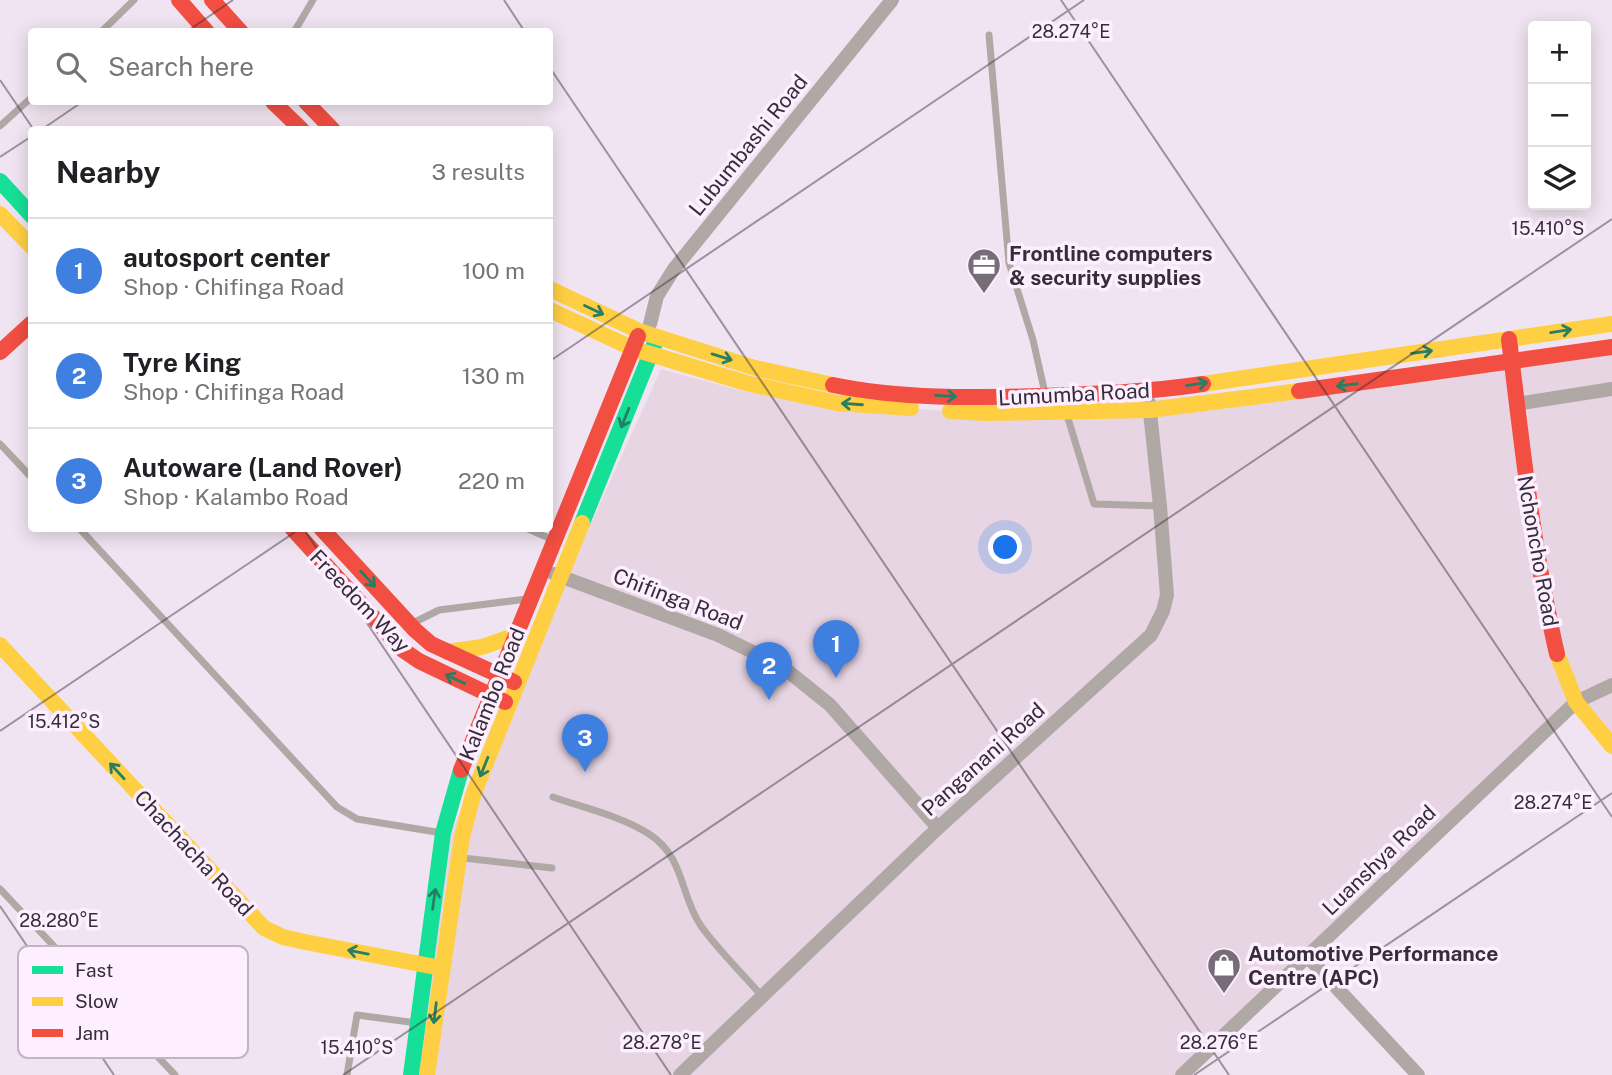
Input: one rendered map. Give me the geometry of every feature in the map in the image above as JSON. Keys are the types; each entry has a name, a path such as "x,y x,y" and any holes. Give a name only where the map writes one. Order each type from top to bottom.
{"main road":[{"path":"179,0 204,28"},
{"path":"212,0 237,28"},
{"path":"276,105 298,126"},
{"path":"309,105 329,126"},
{"path":"0,181 28,212"},
{"path":"0,214 28,243"},
{"name":"Lumumba Road","path":"553,290 649,331 755,368 844,387 976,398 1147,392 1612,324"},
{"name":"Lumumba Road","path":"553,311 634,349 746,383 837,403 985,413 1150,410 1612,347"},
{"path":"0,352 28,327"},
{"name":"Kalambo Road","path":"427,1075 443,833 455,785 634,349 649,331"},
{"name":"Kalambo Road","path":"411,1075 418,1023 473,795 651,355 649,331"},
{"name":"Nchoncho Road","path":"1509,339 1546,608 1557,655 1576,702 1612,746"},
{"name":"Freedom Way","path":"296,532 403,650 419,661 510,704"},
{"name":"Freedom Way","path":"325,532 410,625 431,644 518,684"},
{"path":"447,652 503,642 516,635"},
{"name":"Chachacha Road","path":"0,645 264,928 283,937 305,942 433,966"}],"street":[{"name":"Lubumbashi Road","path":"649,331 657,296 674,269 892,0"},
{"path":"1516,404 1612,389"},
{"name":"Panganani Road","path":"680,1075 938,828 1152,635 1167,595 1147,392"},
{"name":"Chifinga Road","path":"543,570 718,635 789,672 830,705 938,828"},
{"name":"Luanshya Road","path":"1182,1075 1576,702 1612,685"},
{"path":"1308,957 1418,1075"}],"lane":[{"path":"105,28 134,0"},
{"path":"296,28 313,0"},
{"path":"989,36 1009,262 1033,340 1045,396"},
{"path":"0,126 28,101"},
{"path":"1066,411 1094,504 1160,506"},
{"path":"0,444 28,474"},
{"path":"83,532 337,807 350,817 461,837"},
{"path":"535,532 555,541"},
{"path":"410,625 439,610 531,598"},
{"path":"553,797 630,824 650,835 666,850 679,870 700,925 762,997"},
{"path":"459,858 552,868"},
{"path":"0,889 54,946"},
{"path":"347,1075 357,1015 418,1023"},
{"path":"159,1058 175,1075"}],"shaded area":[{"path":"1612,346 1612,742 1580,706 1184,1075 416,1075 449,837 661,369 742,391 835,404 983,413 1066,411"}],"traffic: fast":[{"path":"0,181 28,212"},
{"path":"582,523 655,343"},
{"path":"411,1075 443,833 461,770"}],"traffic: slow":[{"path":"0,214 28,243"},
{"path":"553,290 639,331 755,368 833,385"},
{"path":"553,311 634,349 746,383 837,403 911,408"},
{"path":"1203,384 1612,324"},
{"path":"950,411 985,413 1150,410 1299,391"},
{"path":"427,1075 462,837 473,795 582,523"},
{"path":"447,652 482,647 516,635"},
{"path":"0,645 264,928 283,937 305,942 441,968"},
{"path":"1557,654 1576,702 1612,746"}],"traffic: jam":[{"path":"179,0 204,28"},
{"path":"212,0 237,28"},
{"path":"276,105 298,126"},
{"path":"309,105 329,126"},
{"path":"0,352 28,327"},
{"path":"461,770 638,336"},
{"path":"1509,339 1535,536 1557,654"},
{"path":"1299,391 1612,347"},
{"path":"833,385 911,395 990,397 1122,392 1203,384"},
{"path":"296,532 403,650 419,661 505,702"},
{"path":"325,532 431,644 514,682"}],"place":[{"name":"Frontline computers & security supplies","path":"984,295"},
{"name":"autosport center","path":"836,678"},
{"name":"Tyre King","path":"769,700"},
{"name":"Autoware (Land Rover)","path":"585,772"},
{"name":"Automotive Performance Centre (APC)","path":"1224,995"}]}
